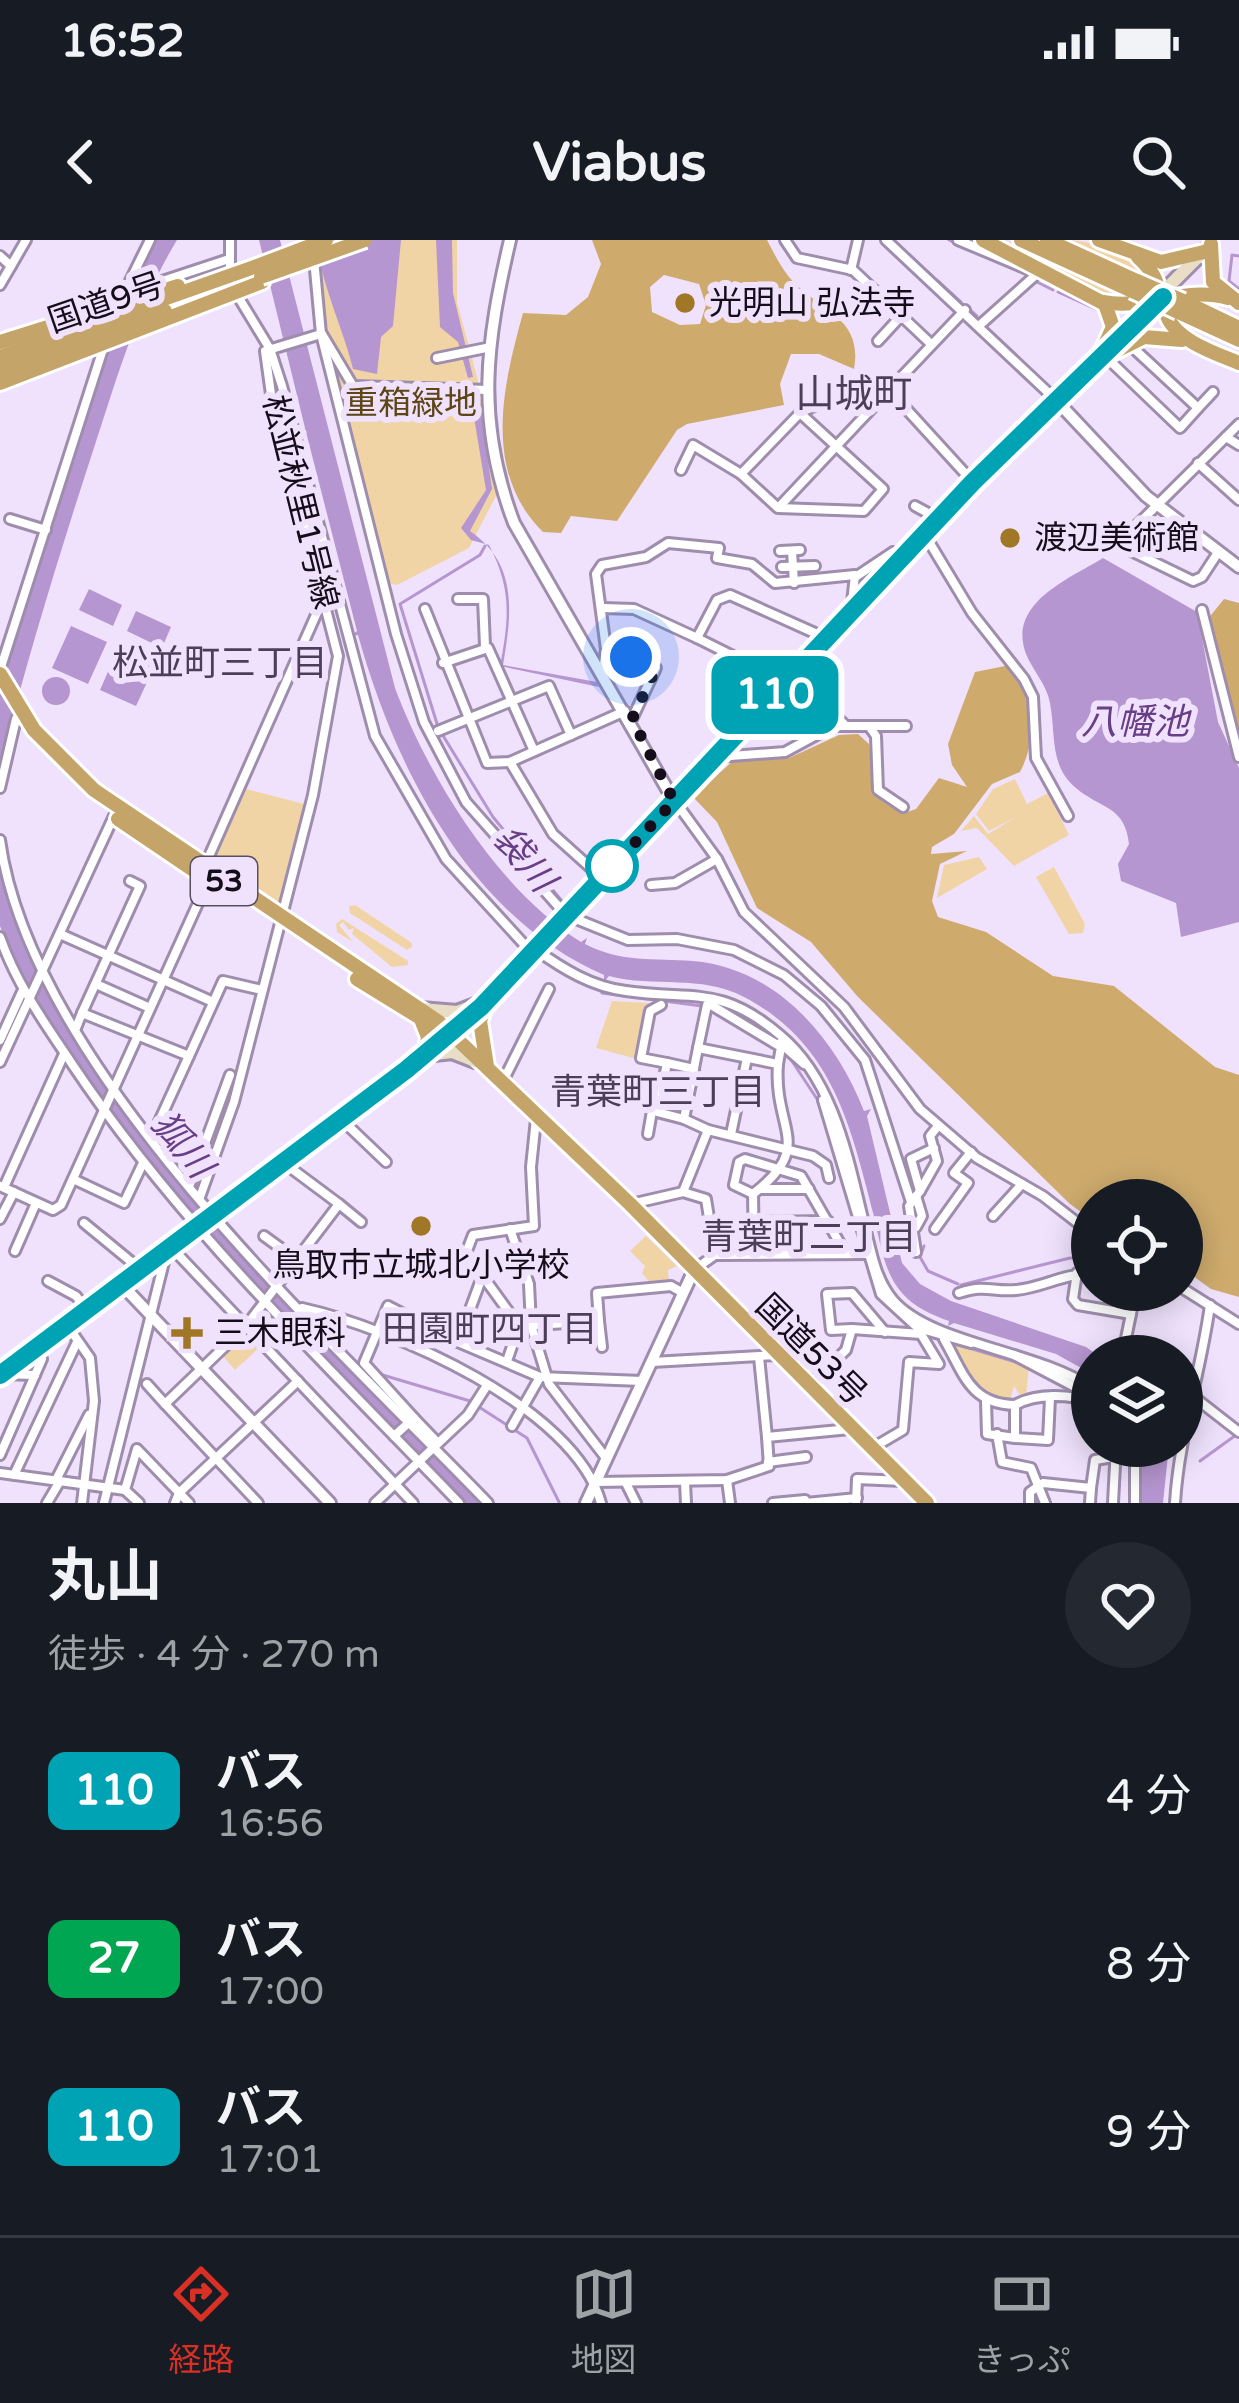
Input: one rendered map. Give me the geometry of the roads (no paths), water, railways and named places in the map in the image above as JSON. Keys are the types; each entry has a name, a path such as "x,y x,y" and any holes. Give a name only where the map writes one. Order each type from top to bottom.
{"highway":[{"name":"国道9号","path":"0,357 259,272 327,244 364,240"},
{"path":"983,240 1102,301 1134,304 1201,292 1235,299"},
{"path":"1021,240 1239,328"},
{"path":"1047,240 1134,286"},
{"path":"1099,240 1169,262 1210,245 1212,279 1235,299"},
{"path":"1138,256 1157,278 1175,329 1230,361"},
{"path":"0,342 117,315 259,272"},
{"path":"1102,301 1114,323 1102,358"},
{"path":"1181,307 1239,340"},
{"path":"2,379 117,315"},
{"path":"1102,358 1128,343 1165,336 1230,361"},
{"name":"国道53号","path":"0,674 16,714"},
{"name":"国道53号","path":"0,694 114,816 451,1034 630,1204 925,1502"},
{"name":"国道53号","path":"102,802 206,874"},
{"path":"487,1000 480,1021 487,1067"},
{"path":"421,1015 428,1036 425,1056"}],"main road":[{"path":"0,1374 451,1034 973,482 1210,245"},
{"path":"421,1015 457,1012 487,1000"},
{"path":"425,1056 456,1053 487,1067"}],"street":[{"path":"0,285 26,240"},
{"path":"0,674 117,315 150,240"},
{"path":"117,315 146,306 230,262 230,240"},
{"path":"309,240 319,334 379,576 424,722 466,802 564,918 628,940 677,939 734,950 804,991 865,1060 916,1196"},
{"path":"510,240 481,350 501,489 514,524 629,715 674,801 716,859 744,912 829,991 938,1126 1071,1219"},
{"path":"785,240 797,258 851,270 931,344"},
{"path":"851,270 858,240"},
{"path":"886,240 981,324 1155,503 1239,567"},
{"path":"958,240 1023,270 1040,272"},
{"path":"0,256 11,266"},
{"path":"981,324 1040,272"},
{"path":"238,298 272,348 375,736 446,859 536,949 596,984 712,996 772,1030 810,1068 824,1093 883,1284 921,1322 1004,1348 1071,1384"},
{"path":"778,508 965,310"},
{"path":"878,341 901,316"},
{"path":"319,334 353,386 488,390"},
{"name":"松並秋里1号線","path":"200,1196 234,1102 319,770 338,656 287,459 278,445 265,351 319,334"},
{"path":"1128,343 1198,408"},
{"path":"437,358 481,350"},
{"path":"1102,358 1190,437"},
{"path":"741,474 800,413 852,387"},
{"path":"889,390 973,482"},
{"path":"1180,428 1213,392"},
{"path":"681,470 692,445 741,474 778,508 864,511 883,489 800,413"},
{"path":"1217,554 1193,581 1127,549 1124,538 1239,424"},
{"path":"1226,436 1239,445"},
{"path":"1198,463 1239,500"},
{"path":"915,506 940,520"},
{"path":"10,519 46,530"},
{"path":"926,535 971,614 1024,679 1033,697 1036,758 1068,816"},
{"path":"603,670 603,608 595,586 602,565 646,557 668,543 719,548 717,558 752,564 775,583 794,583 857,576 893,552"},
{"path":"780,551 796,551 788,566 794,583"},
{"path":"788,566 815,566"},
{"path":"851,613 857,576"},
{"path":"697,638 717,600 730,595 826,638"},
{"path":"6,1188 53,1210 61,1205 164,980 323,599"},
{"path":"458,599 483,599 485,646 534,752"},
{"path":"603,608 634,609 789,680 844,724"},
{"path":"424,609 487,763 510,762 629,715 656,668 606,646"},
{"path":"1202,610 1239,757"},
{"path":"443,663 485,646"},
{"path":"438,731 549,686 571,735"},
{"path":"0,788 16,714"},
{"path":"715,757 785,752 824,729 844,724 906,726"},
{"path":"868,728 876,736 880,795 903,807"},
{"path":"510,762 559,841 602,878"},
{"path":"0,1062 3,1044 114,816"},
{"path":"0,840 9,887 41,974 113,1089 277,1286 488,1503"},
{"path":"651,885 676,884 716,859"},
{"path":"75,1030 140,886 130,881"},
{"path":"60,934 213,1002"},
{"path":"0,937 26,997 143,1163 196,1226 459,1503"},
{"path":"151,1139 224,981 262,990"},
{"path":"96,984 150,1008"},
{"path":"503,1082 549,989"},
{"path":"661,1005 650,1011 640,1058 694,1069"},
{"path":"684,1120 707,1005 754,1028 810,1068"},
{"path":"82,1013 189,1056"},
{"path":"754,1028 772,1030"},
{"path":"754,1254 756,1191 784,1168 789,1147 776,1093 781,1046 772,1030"},
{"path":"698,1048 778,1064"},
{"path":"0,1219 6,1188 65,1053"},
{"path":"731,1134 748,1058"},
{"path":"648,1134 667,1064"},
{"path":"190,1185 230,1075"},
{"path":"824,1093 866,1254 890,1307 943,1337 990,1344"},
{"path":"221,1097 234,1102"},
{"path":"635,1108 789,1147 823,1162 830,1178"},
{"path":"519,1326 466,1253 473,1235 534,1226 531,1167 537,1114"},
{"path":"341,1119 386,1162"},
{"path":"916,1196 937,1161 931,1136 938,1126"},
{"path":"682,1192 708,1130"},
{"path":"916,1252 911,1160 934,1148"},
{"path":"935,1228 968,1183 954,1173 970,1152"},
{"path":"283,1162 361,1222"},
{"path":"809,1189 756,1191 734,1185 740,1162 801,1175 847,1254"},
{"path":"124,1203 143,1163"},
{"path":"73,1179 139,1210"},
{"path":"993,1216 1022,1184"},
{"path":"630,1204 682,1192 706,1199 715,1255"},
{"path":"15,1251 36,1202"},
{"path":"165,1404 246,1326 339,1204"},
{"path":"754,1222 828,1221"},
{"path":"84,1223 141,1270"},
{"path":"510,1229 529,1284 531,1325 542,1348 543,1377 606,1459"},
{"path":"264,1236 297,1260"},
{"path":"104,1503 169,1248 413,1503"},
{"path":"586,1503 694,1270 715,1255 866,1254"},
{"path":"958,1293 988,1285 1015,1291 1071,1275"},
{"path":"458,1342 482,1276"},
{"path":"48,1281 76,1296 87,1310"},
{"path":"122,1285 330,1503"},
{"path":"602,1347 597,1293 671,1286 684,1293"},
{"path":"872,1448 903,1430 909,1362 938,1364 921,1334 831,1330 827,1294 852,1293 885,1332"},
{"path":"1203,1302 1239,1324"},
{"path":"410,1421 364,1363 388,1306 543,1377 642,1381"},
{"path":"1203,1346 1210,1306"},
{"path":"300,1308 377,1328 523,1407 551,1428 595,1482 601,1503"},
{"path":"1113,1311 1131,1314"},
{"path":"1127,1335 1132,1311"},
{"path":"519,1326 599,1321"},
{"path":"67,1325 90,1358 92,1408 80,1480 84,1484 82,1503"},
{"path":"506,1361 519,1326"},
{"path":"809,1386 846,1350 851,1329"},
{"path":"943,1337 971,1392 986,1401 1015,1405 1071,1396"},
{"path":"14,1475 77,1342"},
{"path":"0,1455 42,1359 37,1347"},
{"path":"652,1362 778,1355"},
{"path":"760,1357 768,1462"},
{"path":"0,1374 35,1375"},
{"path":"512,1426 543,1377"},
{"path":"175,1503 179,1492 298,1381"},
{"path":"147,1384 258,1503"},
{"path":"375,1503 468,1415 486,1387"},
{"path":"986,1401 985,1431 1048,1440 1050,1398"},
{"path":"1203,1404 1239,1432"},
{"path":"1015,1405 1015,1438"},
{"path":"47,1503 92,1408"},
{"path":"395,1434 410,1421"},
{"path":"766,1437 852,1429"},
{"path":"997,1435 1002,1462 1031,1468 1045,1503"},
{"path":"125,1490 137,1449 189,1503"},
{"path":"595,1482 728,1480 768,1462 806,1457"},
{"path":"1090,1503 1094,1467"},
{"path":"1112,1503 1113,1467"},
{"path":"1135,1467 1136,1503"},
{"path":"1175,1503 1177,1467"},
{"path":"0,1473 125,1490 139,1503"},
{"path":"728,1480 730,1503"},
{"path":"773,1503 856,1501 857,1480 904,1481"},
{"path":"685,1482 686,1503"},
{"path":"1030,1503 1030,1492 1038,1486 1064,1482 1091,1488"},
{"path":"627,1485 636,1503"}],"water":[{"path":"154,240 177,240 150,291 119,372 55,570 0,765 0,690 128,289"},
{"path":"259,240 280,240 395,688 427,758 470,829 522,893 581,942 587,938 585,944 625,957 723,967 751,977 800,1012 837,1058 864,1111 871,1109 867,1116 902,1263 920,1284 951,1301 1071,1342 1071,1362 954,1323 948,1326 949,1321 902,1293 887,1267 856,1150 833,1090 818,1063 774,1016 744,997 711,986 609,976 604,982 604,975 556,949 514,916 477,877 417,786 393,736 358,635 351,636 357,631 306,432 300,432 305,428"},
{"path":"318,240 401,240 393,326 381,337 377,374 353,369 322,269"},
{"path":"436,240 452,240 453,293 473,377 468,378 458,342 440,327"},
{"path":"471,399 479,399 492,489 470,531 486,544 471,540 461,528 486,490"},
{"path":"493,554 508,590 503,665 597,682 599,687 500,666 506,604"},
{"name":"八幡池","path":"1103,558 1197,612 1218,722 1239,768 1239,922 1181,937 1176,903 1121,881 1118,864 1129,844 1122,822 1076,788 1057,760 1048,696 1026,654 1025,620 1045,595"},
{"path":"89,589 122,605 113,626 79,610"},
{"path":"136,611 171,627 162,648 127,631"},
{"path":"71,626 107,642 88,684 52,668"},
{"path":"118,649 155,665 136,706 100,690"},
{"path":"56,677 66,681 70,691 66,701 56,705 46,701 42,691 46,681"},
{"path":"0,860 33,958 111,1088 242,1246 482,1503 464,1503 269,1302 135,1145 24,988 0,926"},
{"path":"1142,1467 1167,1467 1163,1503 1142,1503"}],"waterway":[{"path":"949,240 962,246"},
{"path":"898,246 932,276"},
{"path":"1239,256 1232,255 1229,281 1239,289"},
{"path":"937,280 961,302"},
{"path":"1035,281 1053,290"},
{"path":"1058,292 1098,310"},
{"path":"965,305 977,316"},
{"path":"438,727 400,604 480,555 485,546"},
{"path":"719,594 727,592"},
{"name":"袋川","path":"442,734 493,817 566,906"},
{"path":"577,916 590,901"},
{"path":"602,993 702,1006"},
{"path":"788,1055 817,1099 834,1148"},
{"path":"924,1246 920,1257 928,1271 958,1284"},
{"path":"961,1285 1071,1258"},
{"path":"869,1273 876,1290"},
{"path":"885,1303 908,1325"},
{"path":"949,1342 1026,1365"},
{"path":"376,1373 470,1401"},
{"path":"479,1407 527,1438 559,1502"},
{"path":"1203,1459 1236,1435"},
{"path":"1130,1467 1131,1503"}],"place":[{"name":"光明山 弘法寺","path":"685,303"},
{"name":"渡辺美術館","path":"1010,538"},
{"name":"鳥取市立城北小学校","path":"421,1226"},
{"name":"三木眼科","path":"187,1333"}],"district":[{"name":"山城町","path":"854,394"},
{"name":"松並町三丁目","path":"220,663"},
{"name":"青葉町三丁目","path":"658,1092"},
{"name":"青葉町二丁目","path":"809,1237"},
{"name":"田園町四丁目","path":"490,1329"}],"park label":[{"name":"重箱緑地","path":"411,403"}],"water label":[{"name":"狐川","path":"182,1145"}]}
